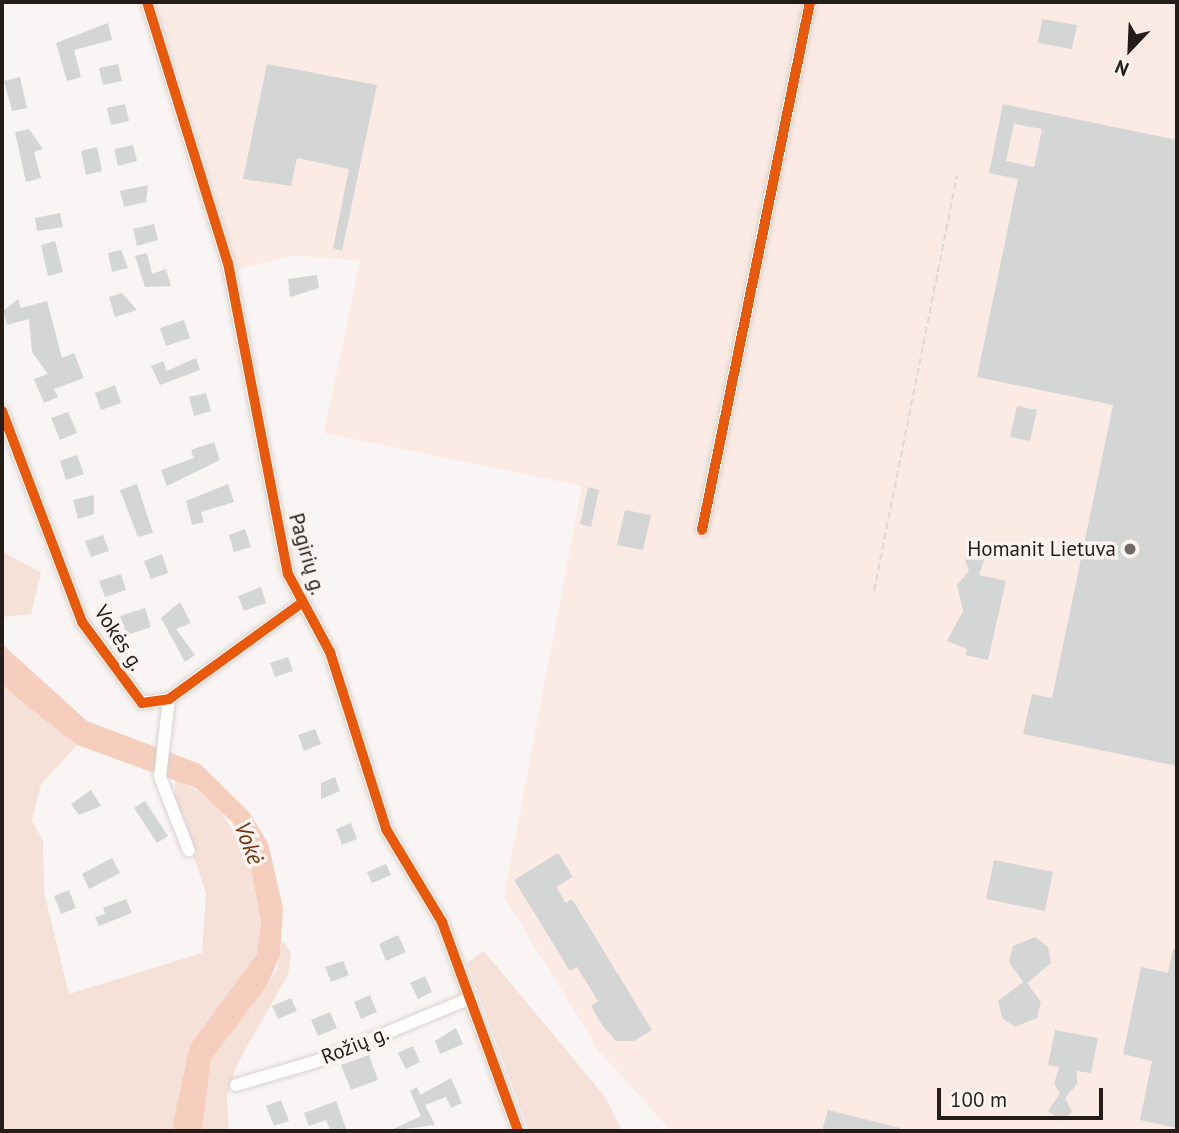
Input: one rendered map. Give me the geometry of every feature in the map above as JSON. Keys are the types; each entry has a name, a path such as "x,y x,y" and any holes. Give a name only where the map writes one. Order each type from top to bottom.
{"street":[{"name":"Pagirių g.","path":"147,2 228,262 261,451 300,604 330,652 386,829 442,922 518,1131"},
{"path":"702,530 810,2"},
{"name":"Vokės g.","path":"2,411 82,622 135,698 148,705 169,699"},
{"path":"189,850 160,777 159,747 169,699 300,604"},
{"name":"Rožių g.","path":"236,1085 321,1059 471,998"}],"path":[{"path":"874,591 957,176"}],"shaded area":[{"path":"151,2 1177,2 1177,1131 671,1131 599,1051 504,897 582,486 324,433 360,261 294,255 237,270 179,71"},
{"path":"2,551 41,573 31,614 2,617"},
{"path":"2,684 77,745 41,784 32,821 43,840 44,892 69,994 202,953 206,893 175,801 175,778 213,800 248,853 261,922 257,954 190,1045 173,1131 2,1131"},
{"path":"282,941 291,952 288,975 236,1066 227,1097 229,1131 202,1131 211,1060 277,970"},
{"path":"484,951 605,1097 622,1131 529,1131 467,963"}],"water":[{"name":"Vokė","path":"2,644 87,721 200,764 249,812 268,843 283,908 280,956 267,985 211,1060 202,1131 173,1131 173,1124 190,1045 257,954 261,922 248,853 233,823 196,788 77,745 16,697 2,684"}],"building":[{"path":"1042,19 1077,25 1072,49 1038,43"},
{"path":"108,23 112,40 74,50 81,77 67,81 56,43"},
{"path":"118,64 122,81 103,85 99,68"},
{"path":"267,64 377,85 342,251 333,248 349,169 297,158 291,186 243,179"},
{"path":"20,77 27,108 12,111 4,81"},
{"path":"125,104 129,121 111,125 107,108"},
{"name":"Homanit Lietuva","path":"1003,104 1177,140 1177,766 1023,734 1032,694 1052,698 1113,405 977,377 1018,179 989,173","holes":["1014,124 1042,129 1034,167 1006,161"]},
{"path":"29,129 43,149 34,152 41,178 26,182 15,132"},
{"path":"133,145 137,161 118,166 114,149"},
{"path":"97,147 102,171 86,175 81,151"},
{"path":"148,185 146,202 124,207 120,191"},
{"path":"60,213 63,227 37,231 35,218"},
{"path":"154,224 158,240 137,246 133,229"},
{"path":"55,241 63,272 48,276 41,245"},
{"path":"121,250 128,268 112,272 108,253"},
{"path":"147,253 152,274 166,269 171,286 145,287 135,256"},
{"path":"317,275 319,288 290,297 288,279"},
{"path":"122,293 137,310 115,317 109,297"},
{"path":"18,299 21,308 47,301 62,358 74,353 84,378 54,389 58,397 44,403 34,379 48,374 32,352 29,319 7,325 3,311"},
{"path":"184,320 190,338 166,346 160,328"},
{"path":"196,358 200,370 160,385 151,366 163,361 167,371"},
{"path":"115,385 121,403 101,410 95,393"},
{"path":"206,393 211,411 194,416 189,397"},
{"path":"1017,406 1037,410 1030,441 1010,437"},
{"path":"68,412 77,433 60,440 51,418"},
{"path":"214,442 220,460 167,486 161,470 194,458 191,450"},
{"path":"77,455 84,474 66,480 60,461"},
{"path":"137,484 153,533 138,537 120,490"},
{"path":"228,484 234,502 201,512 204,522 192,525 186,501"},
{"path":"588,487 599,490 591,527 580,524"},
{"path":"94,495 94,514 78,519 73,500"},
{"path":"625,510 651,515 643,550 617,545"},
{"path":"245,529 251,547 234,552 229,535"},
{"path":"103,535 109,551 91,557 85,541"},
{"path":"977,549 985,557 979,575 1006,581 988,660 966,655 967,649 947,641 963,611 957,585 969,571 964,557"},
{"path":"162,554 168,573 151,579 144,561"},
{"path":"121,574 126,590 105,597 99,581"},
{"path":"261,587 266,603 244,611 238,596"},
{"path":"180,602 191,623 176,629 195,655 185,662 161,618"},
{"path":"145,608 151,627 127,635 120,616"},
{"path":"288,657 293,671 275,677 270,663"},
{"path":"315,729 321,744 304,751 298,735"},
{"path":"335,777 340,791 321,799 321,783"},
{"path":"91,790 101,806 79,815 71,804"},
{"path":"145,801 168,836 157,843 134,808"},
{"path":"351,823 357,839 342,845 336,829"},
{"path":"558,853 573,877 556,887 566,903 572,899 652,1030 634,1041 616,1041 602,1025 591,1006 598,1001 577,967 570,971 514,880"},
{"path":"112,858 120,873 89,889 82,874"},
{"path":"994,860 1053,872 1045,911 986,899"},
{"path":"386,864 391,875 372,883 367,872"},
{"path":"69,890 76,908 61,914 54,896"},
{"path":"126,899 132,913 99,926 95,917 105,914 103,908"},
{"path":"398,935 406,952 386,961 379,944"},
{"path":"1035,937 1048,947 1051,963 1027,983 1041,1002 1037,1018 1015,1027 1002,1018 998,1001 1023,982 1009,962 1013,946"},
{"path":"1173,949 1177,949 1177,1128 1140,1120 1152,1061 1123,1054 1141,967 1168,973"},
{"path":"343,961 349,975 331,982 325,967"},
{"path":"425,976 432,992 418,999 410,983"},
{"path":"370,995 377,1012 361,1019 354,1002"},
{"path":"291,998 297,1011 278,1019 272,1006"},
{"path":"330,1012 337,1028 318,1036 311,1020"},
{"path":"456,1028 463,1044 440,1054 435,1041"},
{"path":"1055,1030 1098,1038 1091,1073 1077,1071 1077,1084 1065,1098 1072,1112 1062,1121 1048,1111 1060,1093 1054,1084 1059,1067 1048,1065"},
{"path":"413,1046 420,1062 406,1069 398,1053"},
{"path":"369,1055 378,1080 351,1090 341,1065"},
{"path":"451,1078 462,1103 451,1108 446,1097 425,1105 435,1125 389,1131 421,1116 410,1091 417,1087 420,1095"},
{"path":"281,1100 289,1121 274,1126 266,1106"},
{"path":"336,1101 347,1131 331,1131 326,1120 309,1126 304,1113"},
{"path":"828,1110 900,1128 900,1131 822,1131"}],"cycle path":[{"path":"147,2 228,263 288,574 330,652 386,829 442,922 518,1131"},
{"path":"702,530 810,2"},
{"path":"2,411 82,622 142,703 169,699 300,604"}],"place":[{"name":"Homanit Lietuva","path":"1130,549"}]}
